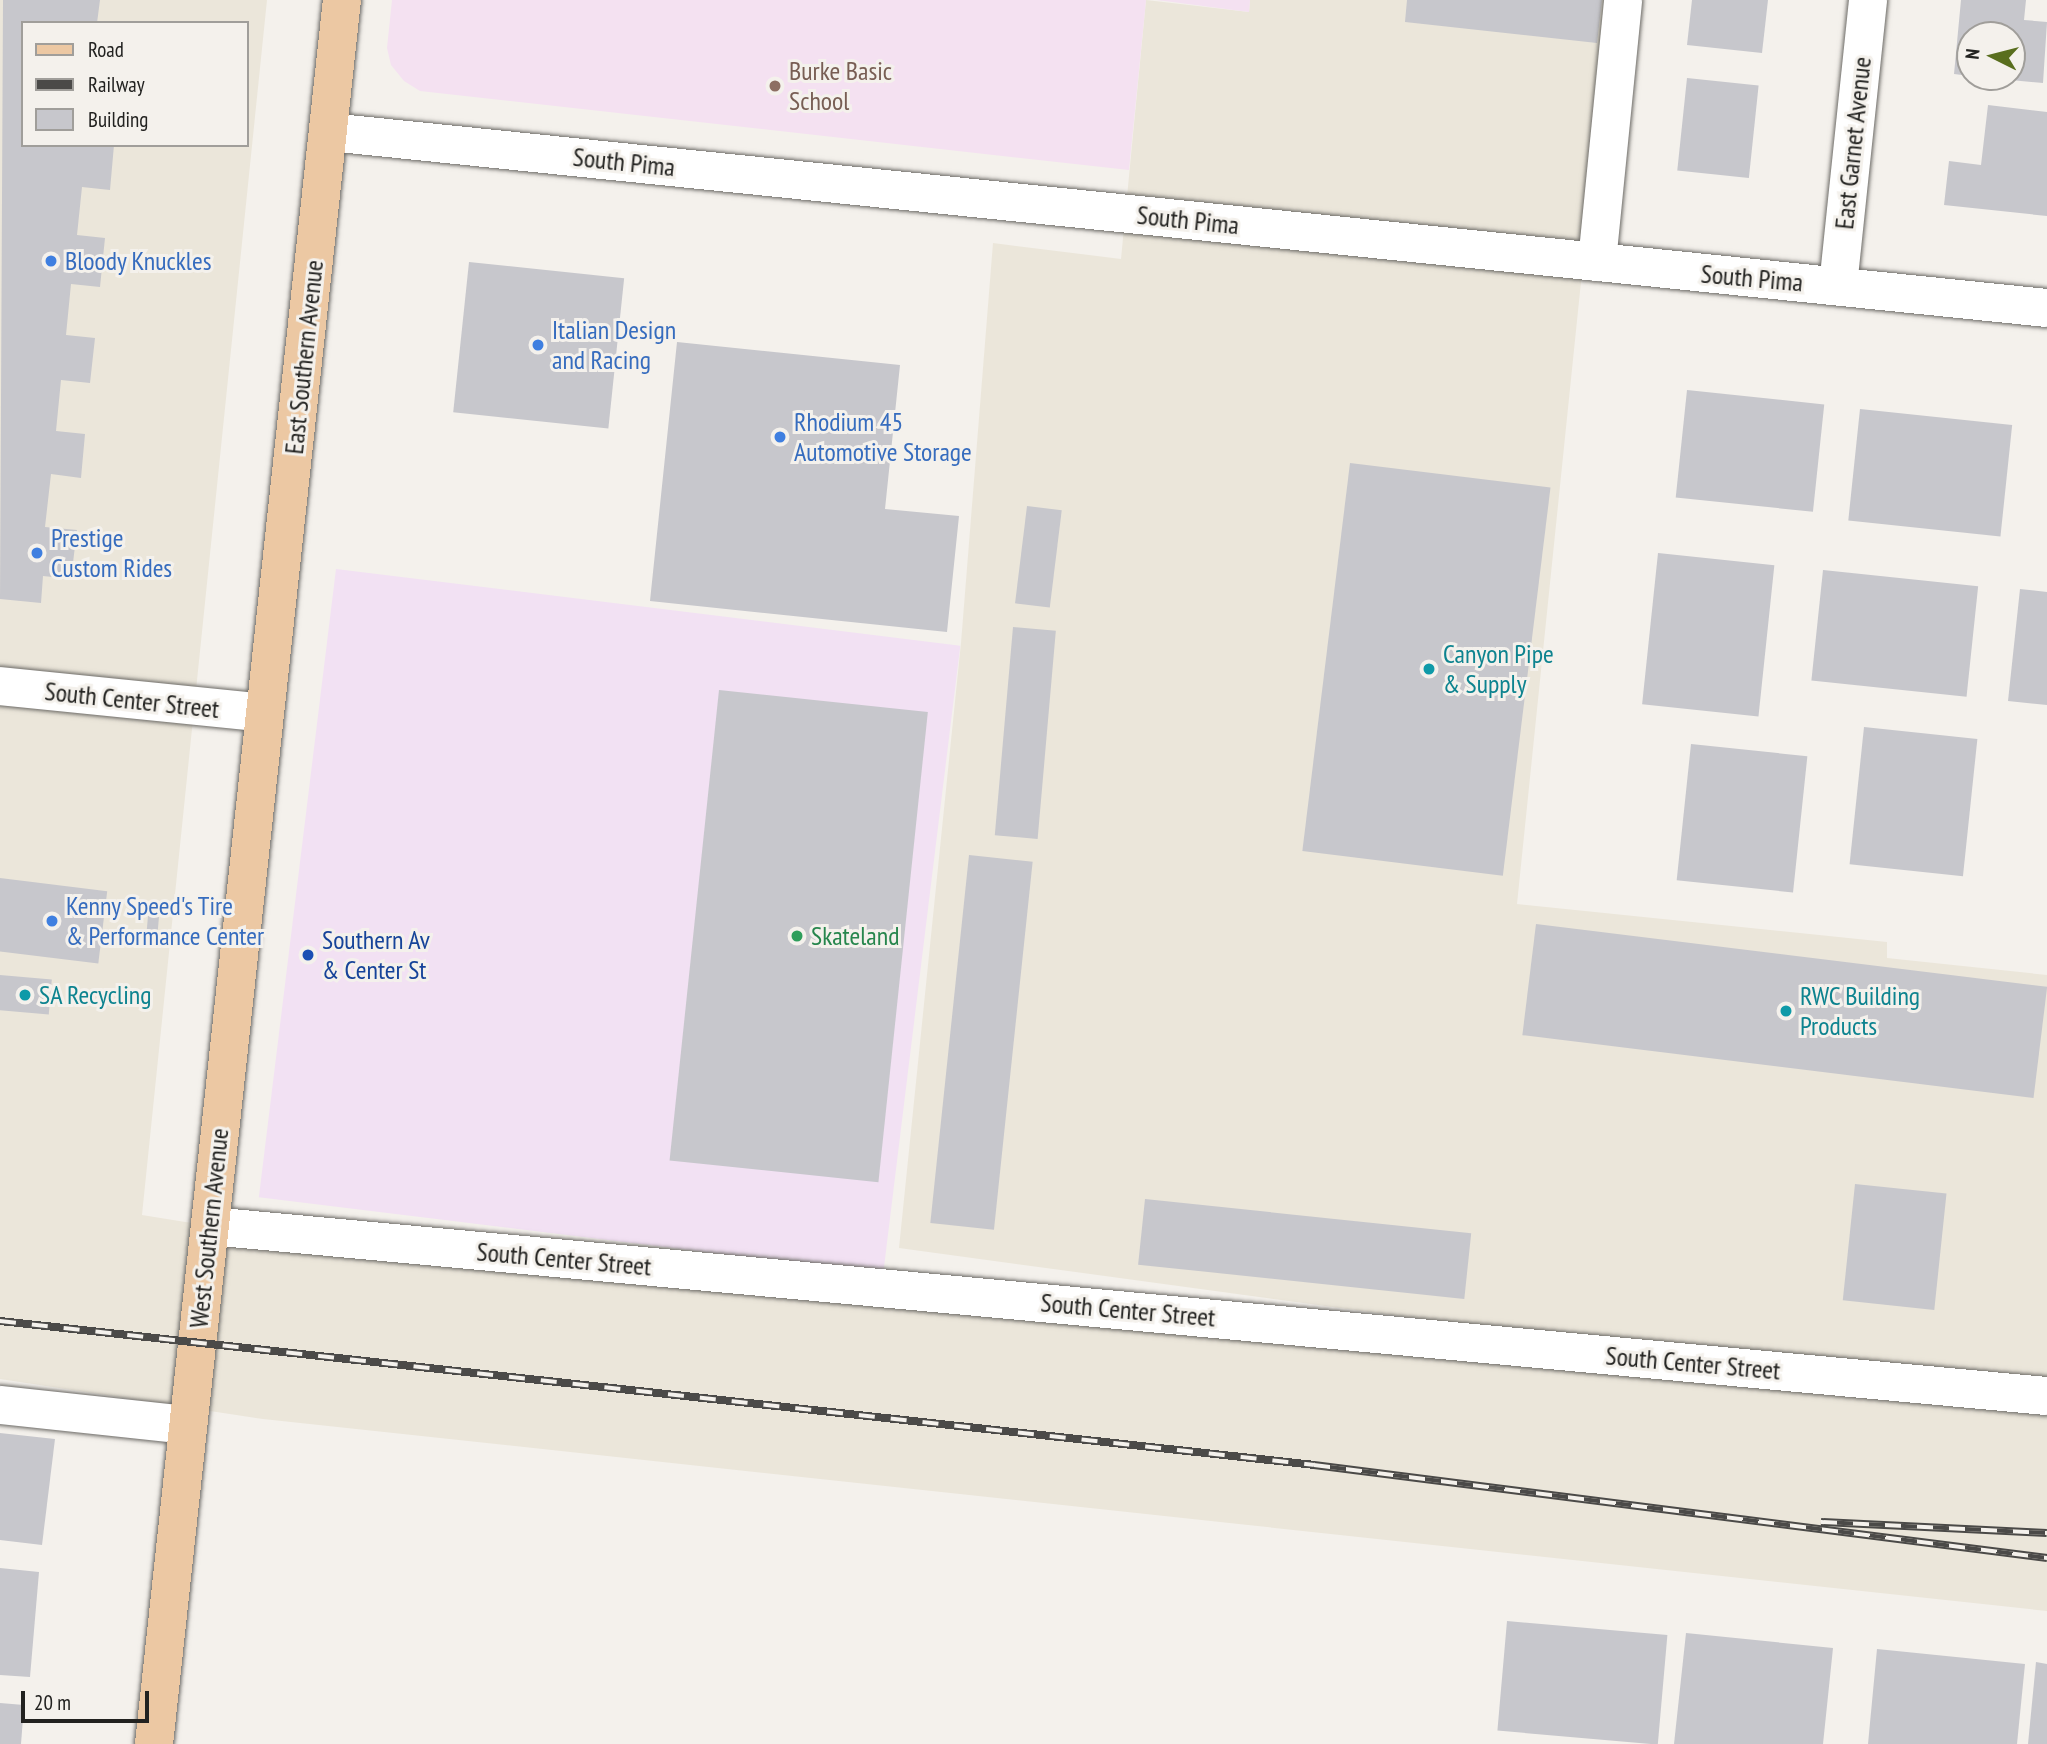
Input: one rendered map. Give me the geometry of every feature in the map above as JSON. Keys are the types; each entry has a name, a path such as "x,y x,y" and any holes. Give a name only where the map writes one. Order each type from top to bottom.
{"main road":[{"name":"East Southern Avenue","path":"264,713 342,0"},
{"name":"West Southern Avenue","path":"154,1744 264,713"}],"street":[{"path":"1597,261 1623,0"},
{"name":"East Garnet Avenue","path":"1838,286 1868,0"},
{"name":"South Pima","path":"329,132 2047,308"},
{"name":"South Center Street","path":"0,686 264,713"},
{"name":"South Center Street","path":"209,1226 2047,1396"},
{"path":"0,1405 188,1426"}],"shaded area":[{"path":"0,0 267,0 142,1215 210,1226 1467,1347 2047,1416 2047,1611 263,1419 0,1379"},
{"name":"Burke Basic School","path":"392,0 1146,0 1129,170 420,91 404,81 391,65 387,48"},
{"path":"1146,0 1249,12 1250,0 1610,0 1517,904 1887,942 1887,958 2047,975 2047,1404 899,1248 961,643 993,243 1121,259"},
{"path":"1157,0 1250,0 1249,12"},
{"path":"336,569 960,646 883,1274 259,1197"}],"building":[{"path":"3,0 100,0 97,21 21,21 21,147 114,147 110,190 82,187 77,235 105,238 100,287 71,284 66,335 95,338 90,383 61,380 56,431 85,434 81,478 51,474 45,527 77,530 71,579 43,576 41,603 0,599"},
{"path":"1407,0 1602,0 1597,43 1405,22"},
{"path":"1692,0 1768,0 1762,53 1687,45"},
{"path":"1961,0 2026,0 2024,20 2047,22 2043,83 2026,81 2026,21 1959,21"},
{"path":"1687,78 1759,86 1749,178 1677,170"},
{"path":"1988,105 2047,112 2047,216 1944,205 1949,161 1981,165"},
{"name":"Italian Design and Racing","path":"469,262 624,278 608,428 453,412"},
{"name":"Rhodium 45 Automotive Storage","path":"677,342 900,365 885,509 959,516 947,632 650,601"},
{"path":"1687,390 1824,404 1813,512 1676,497"},
{"path":"1860,409 2012,425 2000,536 1848,520"},
{"name":"Canyon Pipe & Supply","path":"1350,463 1550,488 1503,876 1302,851"},
{"path":"1027,506 1062,510 1050,608 1015,603"},
{"path":"1658,553 1774,565 1758,716 1642,704"},
{"path":"1823,570 1978,586 1967,697 1811,680"},
{"path":"2020,589 2047,592 2047,705 2008,701"},
{"path":"1013,627 1056,631 1038,839 995,835"},
{"name":"Skateland","path":"719,690 928,712 878,1182 670,1160"},
{"path":"1864,727 1977,739 1963,876 1850,864"},
{"path":"1691,744 1807,756 1793,892 1677,880"},
{"path":"969,855 1033,862 994,1230 930,1223"},
{"name":"Kenny Speed's Tire & Performance Center","path":"0,878 107,891 98,964 0,952"},
{"path":"148,916 159,917 157,937 146,936"},
{"name":"RWC Building Products","path":"1536,924 2047,987 2034,1098 1522,1035"},
{"name":"SA Recycling","path":"0,975 52,980 49,1014 0,1010"},
{"path":"1855,1184 1946,1194 1934,1310 1843,1300"},
{"path":"1145,1199 1471,1233 1464,1299 1138,1265"},
{"path":"0,1433 55,1439 42,1545 0,1540"},
{"path":"0,1568 39,1572 30,1677 0,1675"},
{"path":"1507,1621 1667,1635 1658,1744 1497,1731"},
{"path":"1686,1633 1833,1648 1823,1744 1674,1744"},
{"path":"1877,1649 2025,1664 2017,1744 1868,1744"},
{"path":"2036,1662 2047,1664 2047,1744 2028,1744"},
{"path":"0,1703 24,1705 21,1744 0,1744"}],"railway":[{"path":"0,1321 1314,1465 2047,1558"},
{"path":"1821,1522 2047,1533"}],"place":[{"name":"Burke Basic School","path":"775,86"},
{"name":"Bloody Knuckles","path":"51,261"},
{"name":"Italian Design and Racing","path":"538,345"},
{"name":"Rhodium 45 Automotive Storage","path":"780,437"},
{"name":"Prestige Custom Rides","path":"37,553"},
{"name":"Canyon Pipe & Supply","path":"1429,669"},
{"name":"Kenny Speed's Tire & Performance Center","path":"52,921"},
{"name":"Skateland","path":"797,936"},
{"name":"Southern Av & Center St","path":"308,955"},
{"name":"SA Recycling","path":"25,995"},
{"name":"RWC Building Products","path":"1786,1011"}]}
